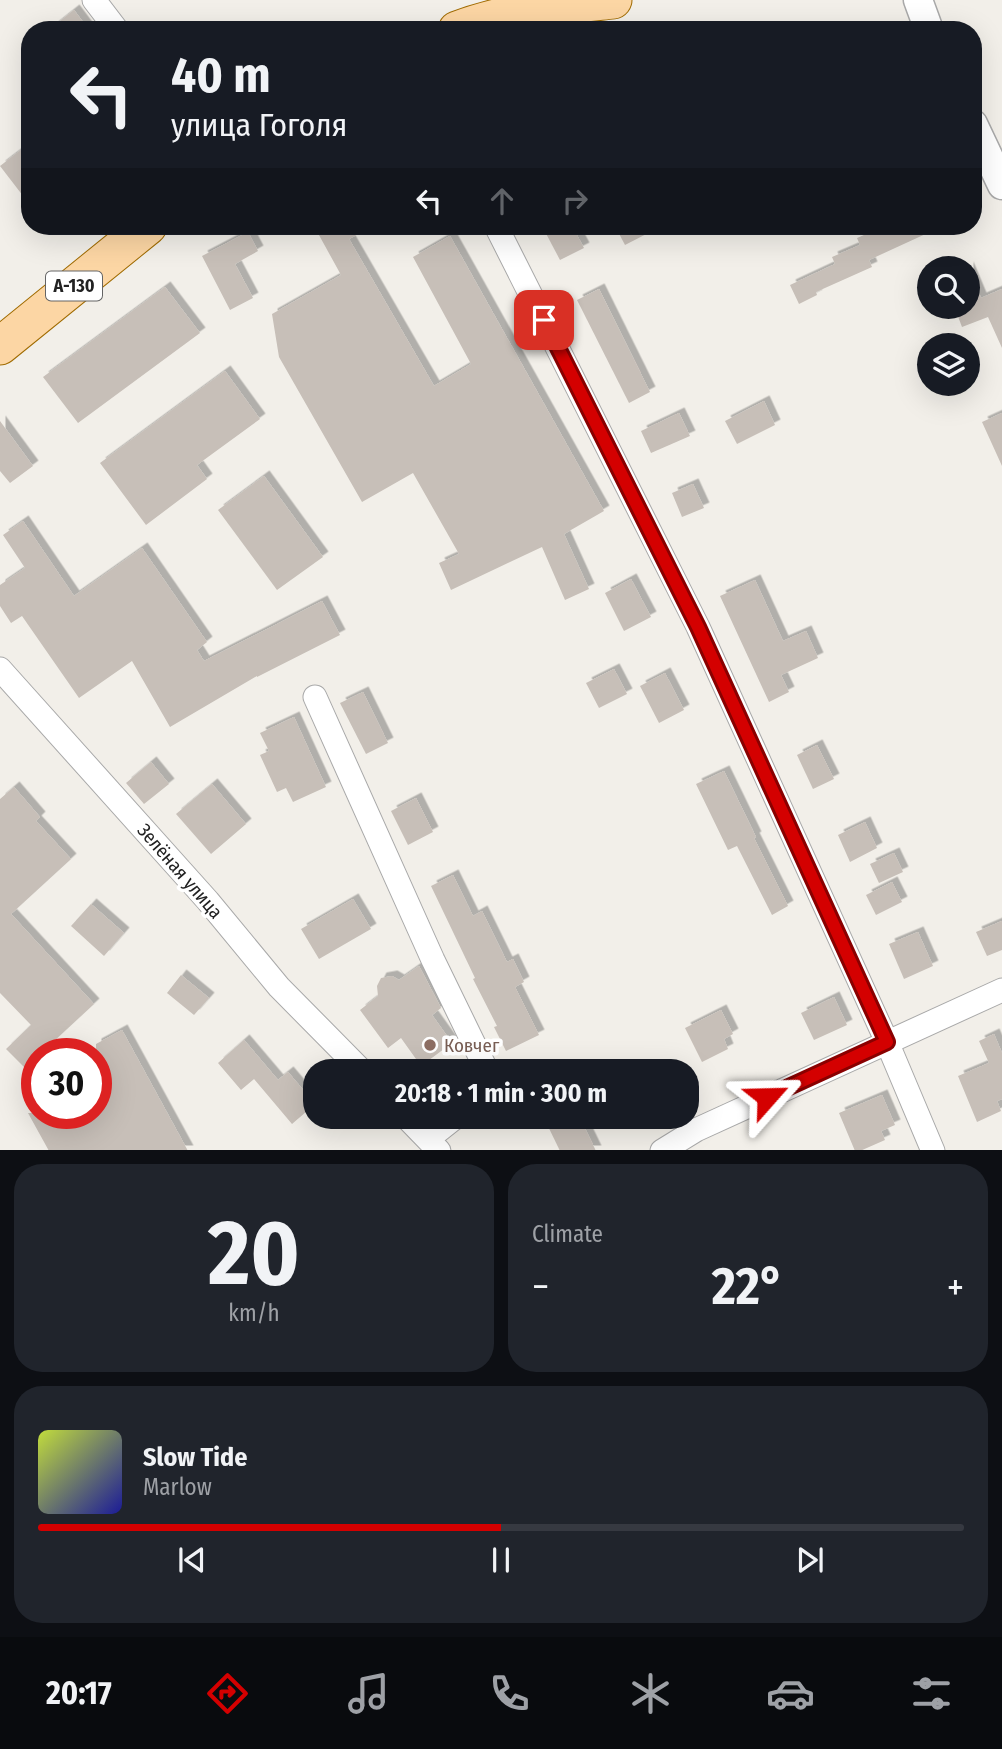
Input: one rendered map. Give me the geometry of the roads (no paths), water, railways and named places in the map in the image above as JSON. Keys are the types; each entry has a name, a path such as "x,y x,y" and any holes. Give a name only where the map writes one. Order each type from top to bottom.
{"main road":[{"path":"481,21 553,7 613,0"},
{"name":"А-130","path":"0,346 137,235"}],"street":[{"path":"94,0 110,21"},
{"path":"918,0 926,21"},
{"path":"982,143 1002,185"},
{"path":"501,235 698,627 887,1042 933,1150"},
{"name":"Зелёная улица","path":"0,669 208,901 279,987 350,1059"},
{"path":"315,697 433,960 481,1059"},
{"path":"662,1150 695,1130 1002,990"},
{"path":"418,1129 433,1145 446,1129"}],"place":[{"name":"Ковчег","path":"430,1045"}]}
